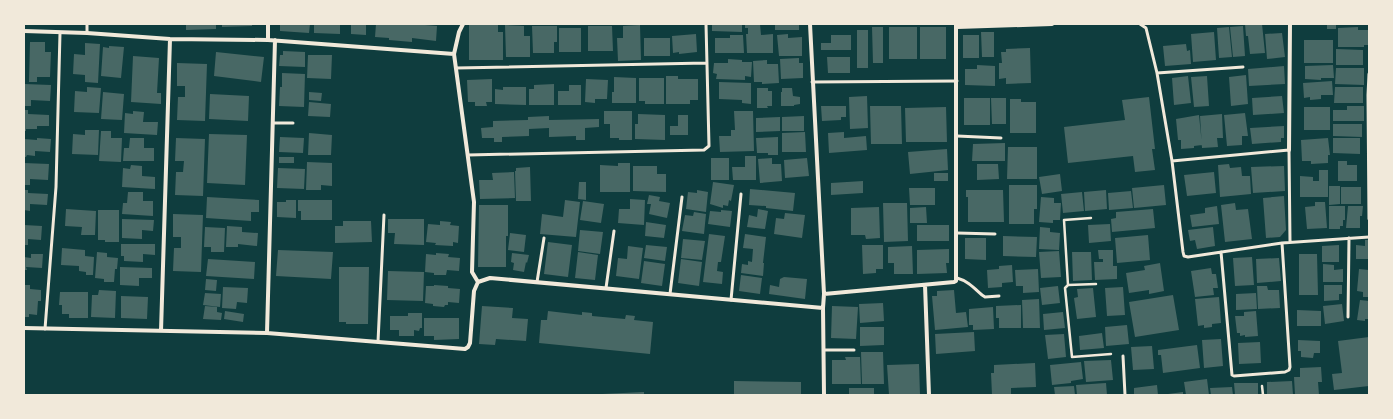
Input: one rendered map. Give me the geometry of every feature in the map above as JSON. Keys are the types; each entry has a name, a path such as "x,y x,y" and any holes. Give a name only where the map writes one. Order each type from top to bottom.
{"street":[{"path":"268,24 268,40"},
{"path":"463,24 459,32 454,54 474,202 472,272 478,282"},
{"path":"810,24 824,294 824,395"},
{"path":"824,294 954,282 957,278 956,25 1052,24"},
{"path":"1289,150 1290,24"},
{"path":"24,31 170,39 275,40 454,54"},
{"path":"161,331 170,39"},
{"path":"267,333 275,40"},
{"path":"24,328 267,333 465,349 470,343 474,291 478,282 490,278 823,308"},
{"path":"925,285 929,395"}],"lane":[{"path":"87,24 87,34"},
{"path":"468,155 704,150 708,146 706,24"},
{"path":"1140,24 1146,28 1157,73 1172,161 1184,256 1188,257 1290,242 1369,236"},
{"path":"45,329 56,187 60,33"},
{"path":"456,68 706,63"},
{"path":"1157,73 1243,67"},
{"path":"1369,74 1369,219"},
{"path":"812,82 957,81"},
{"path":"273,122 293,124"},
{"path":"957,136 1001,138"},
{"path":"1172,161 1289,150 1290,242"},
{"path":"731,300 741,194"},
{"path":"670,294 682,197"},
{"path":"378,342 384,215"},
{"path":"606,288 614,231"},
{"path":"957,233 995,234"},
{"path":"538,282 544,238"},
{"path":"1348,317 1349,238"},
{"path":"1221,252 1232,375 1285,372 1289,370 1290,367 1282,243"},
{"path":"957,278 964,280 985,297 999,296"},
{"path":"824,350 854,350"},
{"path":"1123,356 1125,395"}],"path":[{"path":"1091,218 1064,220 1068,285 1065,288 1072,357 1123,353 1123,356"},
{"path":"1068,285 1096,284"}],"building":[{"path":"186,24 216,24 216,29 186,30"},
{"path":"222,24 252,24 252,26 222,27"},
{"path":"280,24 310,24 309,33 280,31"},
{"path":"314,24 340,24 340,34 314,33"},
{"path":"351,24 366,24 366,35 351,34"},
{"path":"376,24 425,24 437,26 436,41 412,38 412,42 375,37"},
{"path":"469,24 498,24 498,32 503,32 503,60 469,60"},
{"path":"712,24 742,24 742,32 712,31"},
{"path":"745,24 760,24 761,35 773,34 773,53 747,53 746,34 748,34 748,28 745,28"},
{"path":"775,24 799,24 799,30 775,30"},
{"path":"1245,24 1262,24 1265,53 1250,54"},
{"path":"1327,24 1336,24 1336,29 1327,29"},
{"path":"505,25 524,26 524,36 530,36 530,57 506,57"},
{"path":"640,25 641,60 618,61 617,38 623,38 623,26"},
{"path":"532,26 557,26 557,42 554,42 554,53 533,53"},
{"path":"588,26 612,26 613,51 588,51"},
{"path":"1243,26 1245,56 1233,57 1230,27"},
{"path":"872,27 883,27 883,63 873,63"},
{"path":"889,27 917,27 917,59 889,59"},
{"path":"920,27 946,27 946,59 920,59"},
{"path":"1229,27 1232,57 1219,58 1217,28"},
{"path":"1358,27 1358,30 1369,30 1369,45 1364,45 1364,47 1338,47 1338,28"},
{"path":"559,28 581,28 581,52 559,52"},
{"path":"857,30 868,30 868,68 857,68"},
{"path":"981,32 994,32 994,57 982,57"},
{"path":"1214,32 1216,60 1193,62 1191,34"},
{"path":"1282,33 1285,57 1267,59 1265,34"},
{"path":"696,34 697,52 679,54 679,52 673,53 672,36"},
{"path":"788,34 788,38 802,37 802,56 779,56 777,35"},
{"path":"730,35 743,35 744,53 715,53 715,38 730,38"},
{"path":"831,35 851,35 851,50 821,50 821,43 831,43"},
{"path":"963,35 979,35 979,58 963,58"},
{"path":"644,38 670,38 670,56 644,56"},
{"path":"1304,40 1333,40 1333,63 1304,63"},
{"path":"30,42 45,42 45,52 51,52 50,77 37,77 37,82 29,82"},
{"path":"85,43 100,44 98,83 85,82 85,75 73,74 74,54 85,55"},
{"path":"1186,44 1187,51 1190,50 1191,64 1165,66 1163,46"},
{"path":"109,46 124,47 121,78 101,76 103,47 109,48"},
{"path":"1030,48 1031,83 1006,84 1006,78 999,79 999,63 1002,63 1001,52 1006,52 1006,49"},
{"path":"1336,49 1363,50 1363,65 1336,65"},
{"path":"283,51 305,52 305,67 279,66 280,55 283,55"},
{"path":"216,52 264,57 261,82 214,76"},
{"path":"308,55 332,55 331,79 307,78"},
{"path":"133,56 159,58 157,93 161,93 161,104 131,102"},
{"path":"827,57 850,57 850,73 828,73"},
{"path":"799,58 799,63 803,63 803,78 781,79 780,59"},
{"path":"728,59 742,60 742,62 752,62 751,77 745,76 745,80 716,79 717,74 713,73 714,63 728,63"},
{"path":"767,60 767,64 778,64 779,83 762,84 762,82 754,82 753,61"},
{"path":"177,63 207,64 205,121 177,120 178,97 185,97 185,86 177,86"},
{"path":"977,65 995,66 995,86 965,85 965,69 977,69"},
{"path":"1333,65 1334,78 1321,78 1321,80 1305,79 1305,66"},
{"path":"1284,66 1285,84 1249,86 1248,69"},
{"path":"1336,68 1364,68 1364,85 1335,84"},
{"path":"282,73 305,74 304,107 279,106 280,87 282,87"},
{"path":"1246,75 1248,104 1231,106 1229,77"},
{"path":"666,76 678,76 678,79 698,79 698,100 690,100 690,104 666,104"},
{"path":"1188,76 1191,103 1174,105 1172,78"},
{"path":"1207,76 1209,106 1194,107 1191,77"},
{"path":"614,77 636,78 636,103 612,103"},
{"path":"639,78 664,78 664,104 645,104 645,101 639,101"},
{"path":"492,79 492,102 486,102 487,106 475,106 475,102 468,102 467,80"},
{"path":"586,79 608,80 607,99 595,99 595,103 585,102"},
{"path":"1332,81 1333,95 1321,95 1321,99 1310,100 1310,97 1304,98 1303,83"},
{"path":"719,82 751,83 751,104 742,103 742,100 719,99"},
{"path":"24,84 51,85 50,101 31,100 31,106 24,106"},
{"path":"554,84 554,105 529,105 529,89 534,89 534,85"},
{"path":"569,85 581,85 581,105 558,105 558,91 569,91"},
{"path":"87,87 101,88 99,113 74,112 75,91 87,92"},
{"path":"503,87 526,87 526,105 495,104 495,89 503,90"},
{"path":"1335,87 1363,87 1363,103 1334,103"},
{"path":"757,88 768,88 768,91 772,91 772,106 767,106 768,108 757,108"},
{"path":"782,88 792,88 793,96 800,97 800,104 794,106 781,106"},
{"path":"103,92 124,94 122,120 101,119"},
{"path":"309,92 322,93 321,101 309,100"},
{"path":"210,94 249,96 248,121 209,119"},
{"path":"867,96 868,128 850,129 849,97"},
{"path":"1282,96 1284,113 1253,115 1252,98"},
{"path":"1149,97 1155,149 1152,149 1155,170 1135,172 1133,156 1068,163 1064,127 1125,120 1122,100"},
{"path":"964,98 990,98 990,125 964,125"},
{"path":"991,98 1006,98 1006,124 992,124"},
{"path":"1010,99 1021,99 1021,102 1036,102 1036,133 1010,133"},
{"path":"309,102 331,104 330,117 308,116"},
{"path":"821,106 846,106 846,117 841,117 841,120 822,121"},
{"path":"870,106 901,106 902,144 871,144"},
{"path":"1347,106 1364,106 1364,121 1333,121 1333,110 1347,110"},
{"path":"946,107 947,142 906,142 905,108"},
{"path":"1304,107 1330,107 1330,130 1304,130"},
{"path":"24,110 28,110 28,114 49,115 49,126 37,126 37,129 26,129 26,131 24,131"},
{"path":"133,111 144,112 143,122 158,122 157,135 124,133 125,113 133,114"},
{"path":"604,111 632,111 632,140 610,138 610,124 604,124"},
{"path":"734,111 753,111 754,151 720,152 719,136 731,136 731,130 735,130"},
{"path":"1245,113 1248,136 1242,136 1242,145 1227,146 1224,115"},
{"path":"638,114 665,115 665,140 635,139 635,124 638,124"},
{"path":"1222,114 1223,138 1217,138 1218,147 1202,148 1200,116"},
{"path":"678,115 688,115 688,135 670,135 670,126 678,126"},
{"path":"1199,115 1202,145 1194,146 1194,148 1181,149 1181,140 1178,140 1176,119"},
{"path":"549,116 549,120 599,119 599,127 585,128 585,140 576,140 576,136 549,137 549,128 529,129 529,136 502,137 502,142 494,142 494,138 482,138 481,128 493,127 493,121 528,120 528,117"},
{"path":"804,116 804,131 782,131 782,117"},
{"path":"780,117 780,131 756,132 756,118"},
{"path":"1333,124 1362,124 1362,137 1333,136"},
{"path":"1284,126 1284,138 1281,138 1281,142 1252,144 1250,128"},
{"path":"85,130 99,130 98,155 72,154 73,134 85,135"},
{"path":"101,131 111,131 111,138 122,138 121,162 99,161"},
{"path":"805,132 806,152 782,152 782,133"},
{"path":"844,132 844,138 866,136 867,150 829,153 828,133"},
{"path":"309,133 332,135 331,155 308,155"},
{"path":"209,134 247,135 245,185 207,183"},
{"path":"280,137 304,138 303,153 279,152"},
{"path":"778,137 778,155 757,153 756,138"},
{"path":"37,138 51,139 50,152 35,151 35,156 27,155 24,157 24,139 37,140"},
{"path":"130,138 144,138 144,148 154,148 154,161 123,161 124,148 129,148"},
{"path":"176,138 205,139 203,196 175,195 176,172 183,172 184,161 175,161"},
{"path":"1328,138 1330,155 1328,155 1328,163 1311,164 1311,161 1302,161 1301,140"},
{"path":"1333,138 1360,138 1360,154 1333,153"},
{"path":"1005,143 1005,161 972,161 973,144"},
{"path":"1008,147 1037,147 1037,179 1007,179"},
{"path":"947,149 948,170 910,174 908,152"},
{"path":"745,156 756,156 756,180 733,180 732,167 745,167"},
{"path":"279,157 294,157 294,163 279,163"},
{"path":"711,158 729,158 729,180 711,180"},
{"path":"772,158 772,164 781,164 782,181 760,183 758,159"},
{"path":"807,158 809,176 785,178 784,160"},
{"path":"1338,161 1347,161 1347,165 1357,165 1357,181 1338,181"},
{"path":"307,162 332,163 332,186 321,185 321,190 306,190"},
{"path":"24,163 49,164 48,180 30,179 30,185 24,185"},
{"path":"618,163 630,163 630,192 600,192 600,165 618,166"},
{"path":"977,164 998,164 999,179 977,180"},
{"path":"1229,164 1230,168 1241,167 1242,176 1250,176 1251,194 1220,197 1218,165"},
{"path":"131,165 142,166 142,176 155,177 155,189 122,187 123,168 130,169"},
{"path":"633,166 657,166 657,174 666,174 666,192 633,191"},
{"path":"1284,166 1285,191 1253,193 1251,167"},
{"path":"530,167 531,201 516,201 516,168"},
{"path":"278,168 305,169 304,189 277,188"},
{"path":"1319,170 1328,170 1328,197 1300,197 1300,176 1313,177 1313,181 1319,181"},
{"path":"514,172 515,198 480,199 479,180 493,180 492,173"},
{"path":"1214,172 1216,193 1187,196 1184,175"},
{"path":"934,173 948,173 948,181 934,181"},
{"path":"1060,174 1062,191 1042,194 1039,177"},
{"path":"863,181 863,193 831,195 831,183"},
{"path":"579,182 586,182 586,200 578,199"},
{"path":"713,182 734,185 731,201 729,200 728,206 723,205 723,208 710,204"},
{"path":"1009,185 1037,185 1037,209 1034,209 1034,224 1009,224"},
{"path":"1164,185 1166,205 1134,208 1132,188"},
{"path":"1329,186 1340,186 1340,204 1329,205"},
{"path":"1341,187 1361,187 1361,204 1341,204"},
{"path":"909,188 935,188 935,205 910,205"},
{"path":"750,189 795,193 793,211 766,208 766,206 749,205"},
{"path":"24,190 28,190 28,193 48,194 47,205 30,204 30,211 24,210"},
{"path":"697,190 708,192 706,212 686,209 688,192 697,193"},
{"path":"966,190 1003,190 1004,222 968,222 968,197 966,197"},
{"path":"1106,190 1107,209 1085,211 1084,192"},
{"path":"1131,191 1133,208 1109,210 1108,193"},
{"path":"128,192 143,192 143,201 153,201 153,216 122,214 123,203 127,203"},
{"path":"1082,192 1084,211 1063,213 1061,194"},
{"path":"649,195 660,197 659,201 670,203 667,218 649,214 651,204 647,204"},
{"path":"1284,196 1286,230 1280,237 1266,238 1263,198"},
{"path":"207,197 259,200 259,212 251,212 251,221 206,218"},
{"path":"1041,197 1054,198 1054,203 1061,203 1060,220 1053,220 1053,223 1039,222"},
{"path":"630,199 645,200 644,225 618,223 619,209 630,209"},
{"path":"286,200 296,200 296,218 277,217 277,202 286,202"},
{"path":"298,200 332,200 332,220 301,220 301,211 298,211"},
{"path":"565,200 580,202 576,237 540,234 542,214 563,217"},
{"path":"583,201 604,204 601,223 580,220"},
{"path":"1315,202 1325,202 1327,228 1307,229 1305,207 1315,206"},
{"path":"883,203 907,203 908,241 884,242"},
{"path":"1235,203 1236,210 1248,209 1252,239 1225,242 1221,205"},
{"path":"479,205 508,205 506,267 478,267"},
{"path":"1217,206 1219,224 1192,227 1190,215 1205,213 1205,208"},
{"path":"1329,206 1345,206 1345,220 1343,220 1343,226 1340,226 1340,229 1329,229"},
{"path":"1348,206 1363,206 1362,216 1360,216 1360,228 1346,228"},
{"path":"879,207 880,238 866,239 865,235 851,235 851,208"},
{"path":"926,207 927,223 910,223 910,208"},
{"path":"66,209 96,211 95,235 81,235 82,227 65,226"},
{"path":"758,209 768,211 765,229 747,227 749,215 757,217"},
{"path":"1153,209 1155,228 1112,232 1111,219 1116,218 1116,212"},
{"path":"98,210 119,210 119,242 105,242 105,240 98,240"},
{"path":"721,210 732,211 730,227 708,224 710,211 721,212"},
{"path":"694,212 706,214 704,234 682,231 685,215 693,216"},
{"path":"785,213 805,215 802,238 774,234 776,218 784,219"},
{"path":"173,214 203,215 201,272 173,271 174,248 181,248 181,237 173,237"},
{"path":"122,219 154,220 153,231 142,230 142,239 122,238"},
{"path":"388,219 424,219 424,245 394,244 395,233 388,233"},
{"path":"343,221 371,221 372,242 335,243 335,226 343,226"},
{"path":"440,221 451,222 450,225 459,226 458,243 453,242 453,246 435,245 436,243 426,242 428,224 440,225"},
{"path":"646,222 666,225 664,238 645,236"},
{"path":"1110,224 1111,241 1089,243 1088,225"},
{"path":"24,225 42,226 41,240 28,239 28,245 24,245"},
{"path":"917,225 949,225 949,241 917,241"},
{"path":"227,226 242,227 242,232 258,233 257,246 238,244 238,247 226,247"},
{"path":"205,227 225,228 224,252 211,252 211,247 204,247"},
{"path":"1040,227 1050,228 1050,232 1060,233 1059,250 1039,249"},
{"path":"1213,227 1215,246 1197,249 1195,240 1190,241 1188,230"},
{"path":"580,230 603,232 600,254 578,251"},
{"path":"510,233 526,235 524,252 508,250"},
{"path":"709,234 725,236 721,262 718,262 717,271 723,272 722,284 703,282"},
{"path":"745,234 766,237 763,276 741,273 742,264 748,265 748,261 752,262 753,249 743,248"},
{"path":"1148,235 1150,260 1117,263 1115,238"},
{"path":"1003,236 1037,237 1036,257 1003,256"},
{"path":"965,238 986,238 986,260 965,259"},
{"path":"683,239 705,241 702,260 681,258"},
{"path":"1365,240 1369,240 1369,259 1356,259 1356,245 1365,246"},
{"path":"548,242 572,245 568,277 544,274"},
{"path":"121,244 155,244 155,255 143,254 143,262 124,261 124,256 121,256"},
{"path":"646,245 667,247 665,261 644,258"},
{"path":"862,245 883,245 883,269 876,269 876,273 863,274"},
{"path":"1339,245 1339,262 1322,262 1322,246"},
{"path":"628,246 643,248 639,279 616,276 618,258 627,259"},
{"path":"912,246 913,274 894,274 894,263 888,263 888,247"},
{"path":"62,248 85,250 85,256 94,257 93,275 86,275 86,272 79,271 79,266 61,265"},
{"path":"949,249 949,263 946,263 947,273 917,274 917,250"},
{"path":"278,250 333,252 331,279 276,276"},
{"path":"1098,250 1113,250 1113,266 1117,266 1117,279 1095,280 1094,262 1103,262 1103,259 1099,259"},
{"path":"1059,251 1061,277 1041,278 1039,252"},
{"path":"97,252 107,253 107,257 118,258 114,282 104,282 104,279 95,278"},
{"path":"578,252 598,255 595,280 575,278"},
{"path":"1072,252 1091,252 1092,280 1073,281"},
{"path":"436,253 449,254 448,257 460,258 459,271 447,270 446,275 434,275 434,273 425,272 426,254 436,255"},
{"path":"512,253 529,255 524,272 513,270 514,263 511,262"},
{"path":"31,254 43,254 42,268 26,267 27,270 24,270 24,257 31,258"},
{"path":"1299,254 1317,254 1318,295 1299,295"},
{"path":"1252,257 1254,285 1235,286 1233,258"},
{"path":"1279,258 1281,281 1257,283 1256,259"},
{"path":"208,259 255,262 254,279 206,276"},
{"path":"681,259 702,262 699,286 678,283"},
{"path":"644,261 665,264 662,286 641,283"},
{"path":"1160,263 1164,291 1149,294 1149,290 1129,293 1126,273 1145,270 1144,266"},
{"path":"1323,264 1334,265 1334,270 1343,269 1343,282 1323,282"},
{"path":"1012,265 1013,282 1002,283 1002,287 988,288 987,270 999,269 999,266"},
{"path":"120,267 152,268 152,278 139,278 139,286 120,285"},
{"path":"339,267 369,267 368,324 346,324 346,322 339,322"},
{"path":"1211,268 1212,274 1216,274 1218,288 1213,288 1214,295 1195,297 1191,271"},
{"path":"1038,269 1039,292 1023,293 1023,286 1016,286 1015,270"},
{"path":"1359,269 1369,270 1369,297 1363,297 1363,292 1357,291"},
{"path":"388,271 424,272 423,301 387,300"},
{"path":"741,275 762,278 760,294 739,291"},
{"path":"784,277 807,279 805,299 769,294 770,285 779,287 780,279"},
{"path":"206,279 217,280 216,291 205,290"},
{"path":"24,285 30,285 30,289 41,290 41,301 38,301 37,315 29,314 29,317 24,317"},
{"path":"434,285 460,289 459,303 448,302 448,305 445,305 444,307 433,306 433,304 425,303 426,286"},
{"path":"1324,285 1342,285 1342,294 1339,294 1339,300 1324,301"},
{"path":"1058,286 1060,303 1042,305 1040,288"},
{"path":"1257,286 1267,286 1268,290 1279,290 1280,308 1258,309"},
{"path":"223,287 248,288 247,303 237,302 236,309 222,308"},
{"path":"1123,287 1125,315 1107,316 1105,288"},
{"path":"1093,288 1096,317 1077,319 1074,298 1078,297 1077,289"},
{"path":"99,290 116,291 115,318 91,317 92,295 98,295"},
{"path":"954,290 956,313 966,312 968,327 935,330 932,296 937,296 937,291"},
{"path":"60,292 88,292 88,318 69,318 69,314 62,314 62,305 59,305"},
{"path":"205,293 221,294 220,307 203,305"},
{"path":"1256,293 1257,309 1236,310 1236,294"},
{"path":"1173,295 1179,330 1135,337 1129,302"},
{"path":"121,296 148,297 147,319 121,318"},
{"path":"1219,297 1221,323 1212,324 1212,327 1204,328 1204,325 1198,326 1195,299"},
{"path":"1039,299 1040,328 1023,328 1022,300"},
{"path":"1360,300 1369,301 1369,319 1365,319 1365,321 1357,320"},
{"path":"883,303 884,321 860,323 859,304"},
{"path":"1342,304 1344,321 1325,324 1323,306"},
{"path":"1021,305 1021,328 999,328 999,318 996,318 996,306"},
{"path":"205,306 217,307 217,312 222,313 221,320 203,319"},
{"path":"482,306 513,308 512,318 528,319 526,341 496,339 495,345 479,344"},
{"path":"832,306 858,307 856,339 831,338"},
{"path":"993,307 994,329 973,330 973,325 969,325 969,309"},
{"path":"1297,310 1321,311 1321,326 1297,326"},
{"path":"225,311 244,314 243,322 224,319"},
{"path":"548,311 582,315 582,312 592,313 592,316 625,319 626,315 635,316 634,320 653,322 650,354 539,343 541,320 547,320"},
{"path":"1256,311 1258,336 1240,336 1240,333 1237,333 1235,316 1244,316 1244,312"},
{"path":"1063,312 1065,328 1044,330 1043,314"},
{"path":"408,313 422,313 422,328 420,328 419,331 414,330 414,336 399,336 399,330 390,330 390,316 408,316"},
{"path":"424,318 459,318 459,339 434,340 434,336 424,336"},
{"path":"1127,325 1129,344 1106,346 1105,327"},
{"path":"860,327 884,327 884,345 860,346"},
{"path":"974,332 975,351 936,354 935,334"},
{"path":"1102,333 1104,348 1080,350 1079,336"},
{"path":"1064,334 1066,357 1048,359 1045,335"},
{"path":"1369,337 1369,386 1334,390 1332,374 1342,373 1338,341"},
{"path":"1221,339 1223,366 1204,368 1202,340"},
{"path":"1298,340 1320,341 1320,353 1314,353 1313,358 1301,357 1301,351 1298,351"},
{"path":"1260,342 1261,363 1239,364 1238,343"},
{"path":"1197,345 1200,368 1163,373 1161,355 1158,355 1158,350"},
{"path":"1152,346 1154,369 1133,370 1131,347"},
{"path":"861,352 883,352 884,384 862,384"},
{"path":"845,357 860,357 861,384 832,384 832,360 846,360"},
{"path":"1111,360 1113,380 1086,382 1084,361"},
{"path":"1081,362 1083,379 1071,381 1071,383 1052,385 1050,365"},
{"path":"1035,363 1036,387 1011,388 1011,395 992,395 991,373 994,373 994,365"},
{"path":"919,364 920,395 889,395 887,365"},
{"path":"1321,367 1322,382 1318,382 1319,395 1295,395 1294,377 1300,377 1300,368"},
{"path":"1207,379 1209,395 1186,395 1184,382"},
{"path":"734,381 801,382 801,395 734,395"},
{"path":"1292,381 1293,395 1267,395 1267,382"},
{"path":"1106,383 1107,395 1077,395 1076,385"},
{"path":"1234,383 1258,383 1258,395 1235,395"},
{"path":"1157,385 1158,395 1134,395 1134,388"},
{"path":"1074,386 1075,395 1055,395 1054,387"},
{"path":"1232,387 1233,395 1211,395 1210,388"},
{"path":"849,388 874,388 874,395 849,395"},
{"path":"644,392 644,395 602,395 602,394"},
{"path":"1183,392 1183,395 1168,394"}]}
